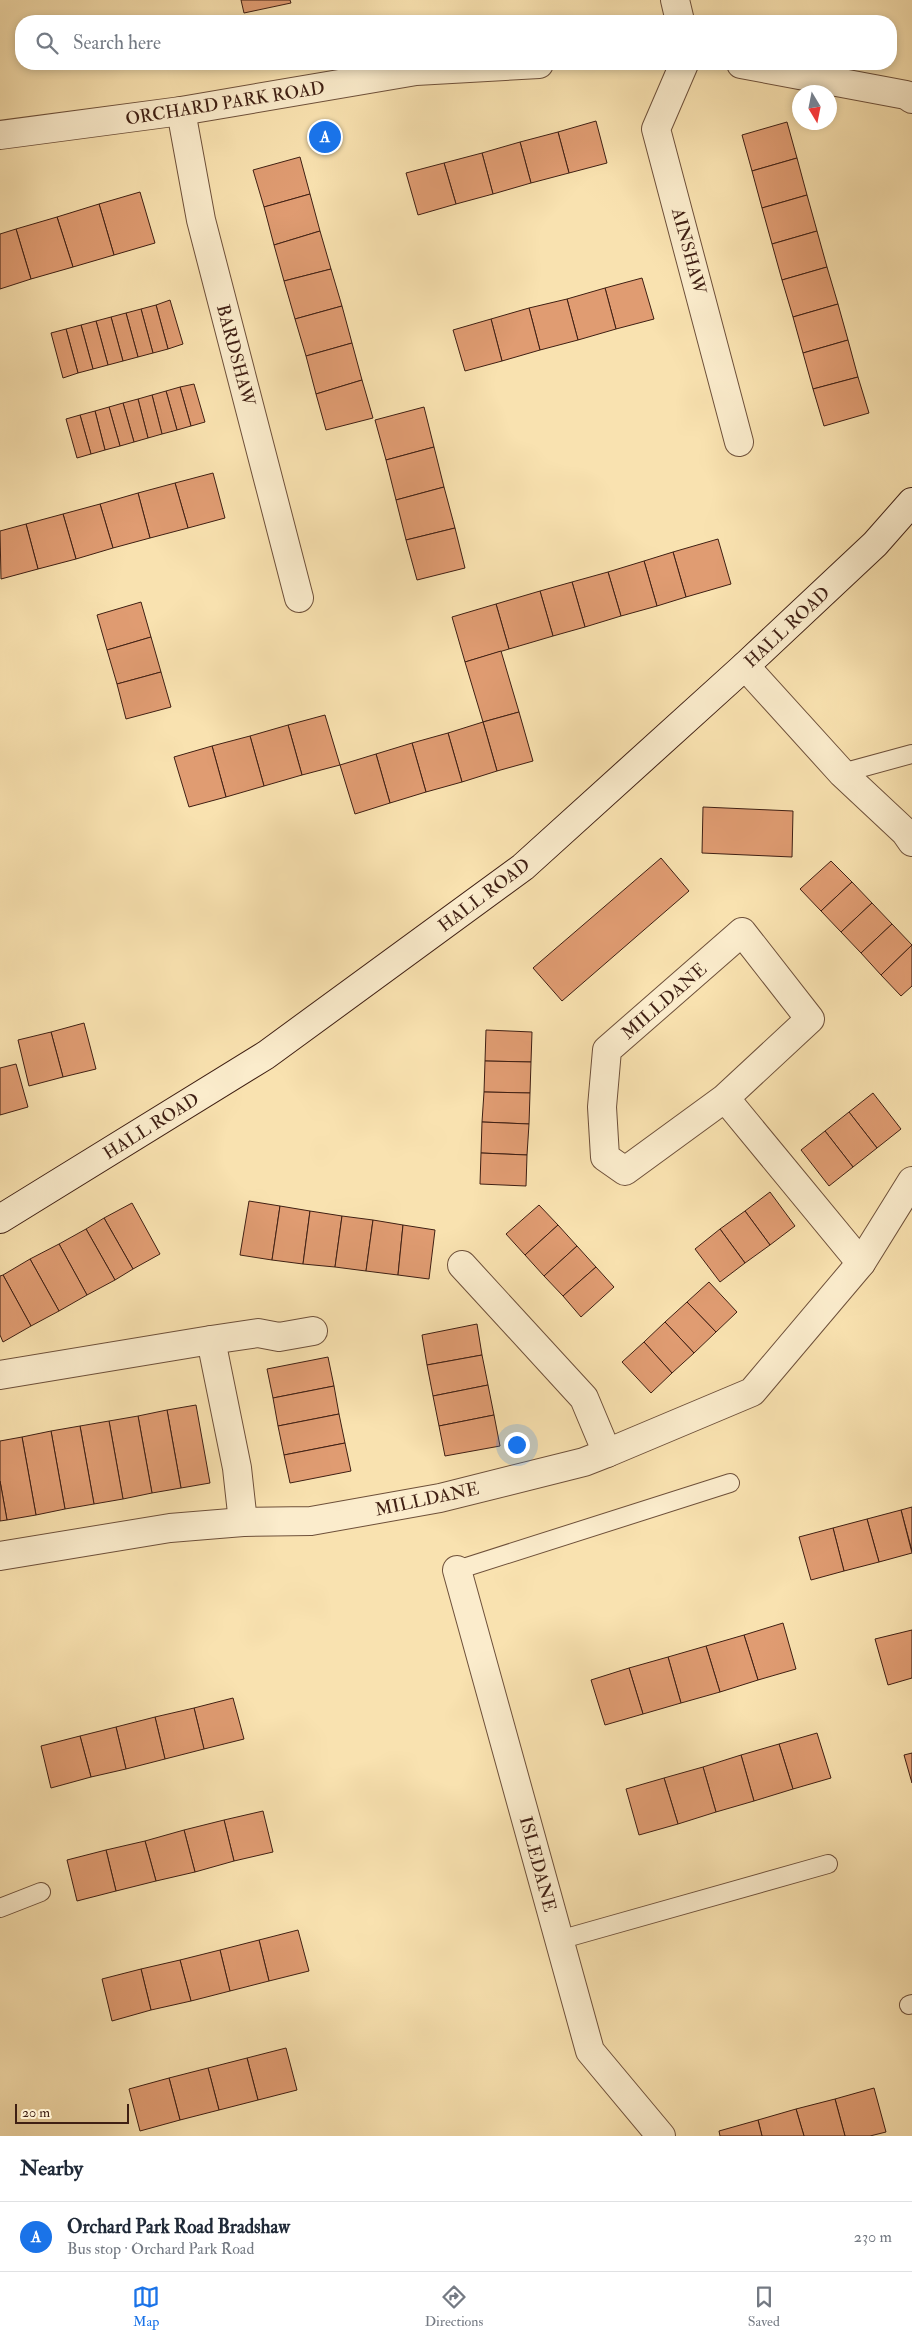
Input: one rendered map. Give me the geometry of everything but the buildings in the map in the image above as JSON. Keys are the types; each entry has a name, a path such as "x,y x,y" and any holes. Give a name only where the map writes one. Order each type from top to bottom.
{"street":[{"path":"675,0 679,15"},
{"name":"ORCHARD PARK ROAD","path":"0,135 181,111 416,71 434,70"},
{"name":"AINSHAW","path":"681,70 656,129 739,442"},
{"path":"778,70 912,99"},
{"name":"BARDSHAW","path":"181,111 200,220 299,598"},
{"name":"HALL ROAD","path":"0,1219 266,1056 523,867 745,666 875,544 912,502"},
{"path":"745,666 842,773 904,832 912,842"},
{"name":"MILLDANE","path":"742,932 810,1019 725,1098 625,1171 605,1156 602,1107 607,1050 742,932"},
{"path":"725,1098 861,1263"},
{"name":"MILLDANE","path":"0,1556 170,1528 243,1522 311,1521 440,1498 584,1462 607,1453 752,1392 861,1263 912,1181"},
{"path":"462,1265 584,1398 607,1453"},
{"path":"0,1375 258,1333 279,1337 313,1331"},
{"path":"211,1340 237,1468 243,1522"},
{"name":"ISLEDANE","path":"457,1570 590,2051 661,2136"}],"lane":[{"path":"842,773 912,754"},
{"path":"457,1570 730,1483"},
{"path":"559,1940 828,1864"},
{"path":"0,1908 41,1892"}],"place":[{"name":"Orchard Park Road Bradshaw","path":"325,137"}]}
